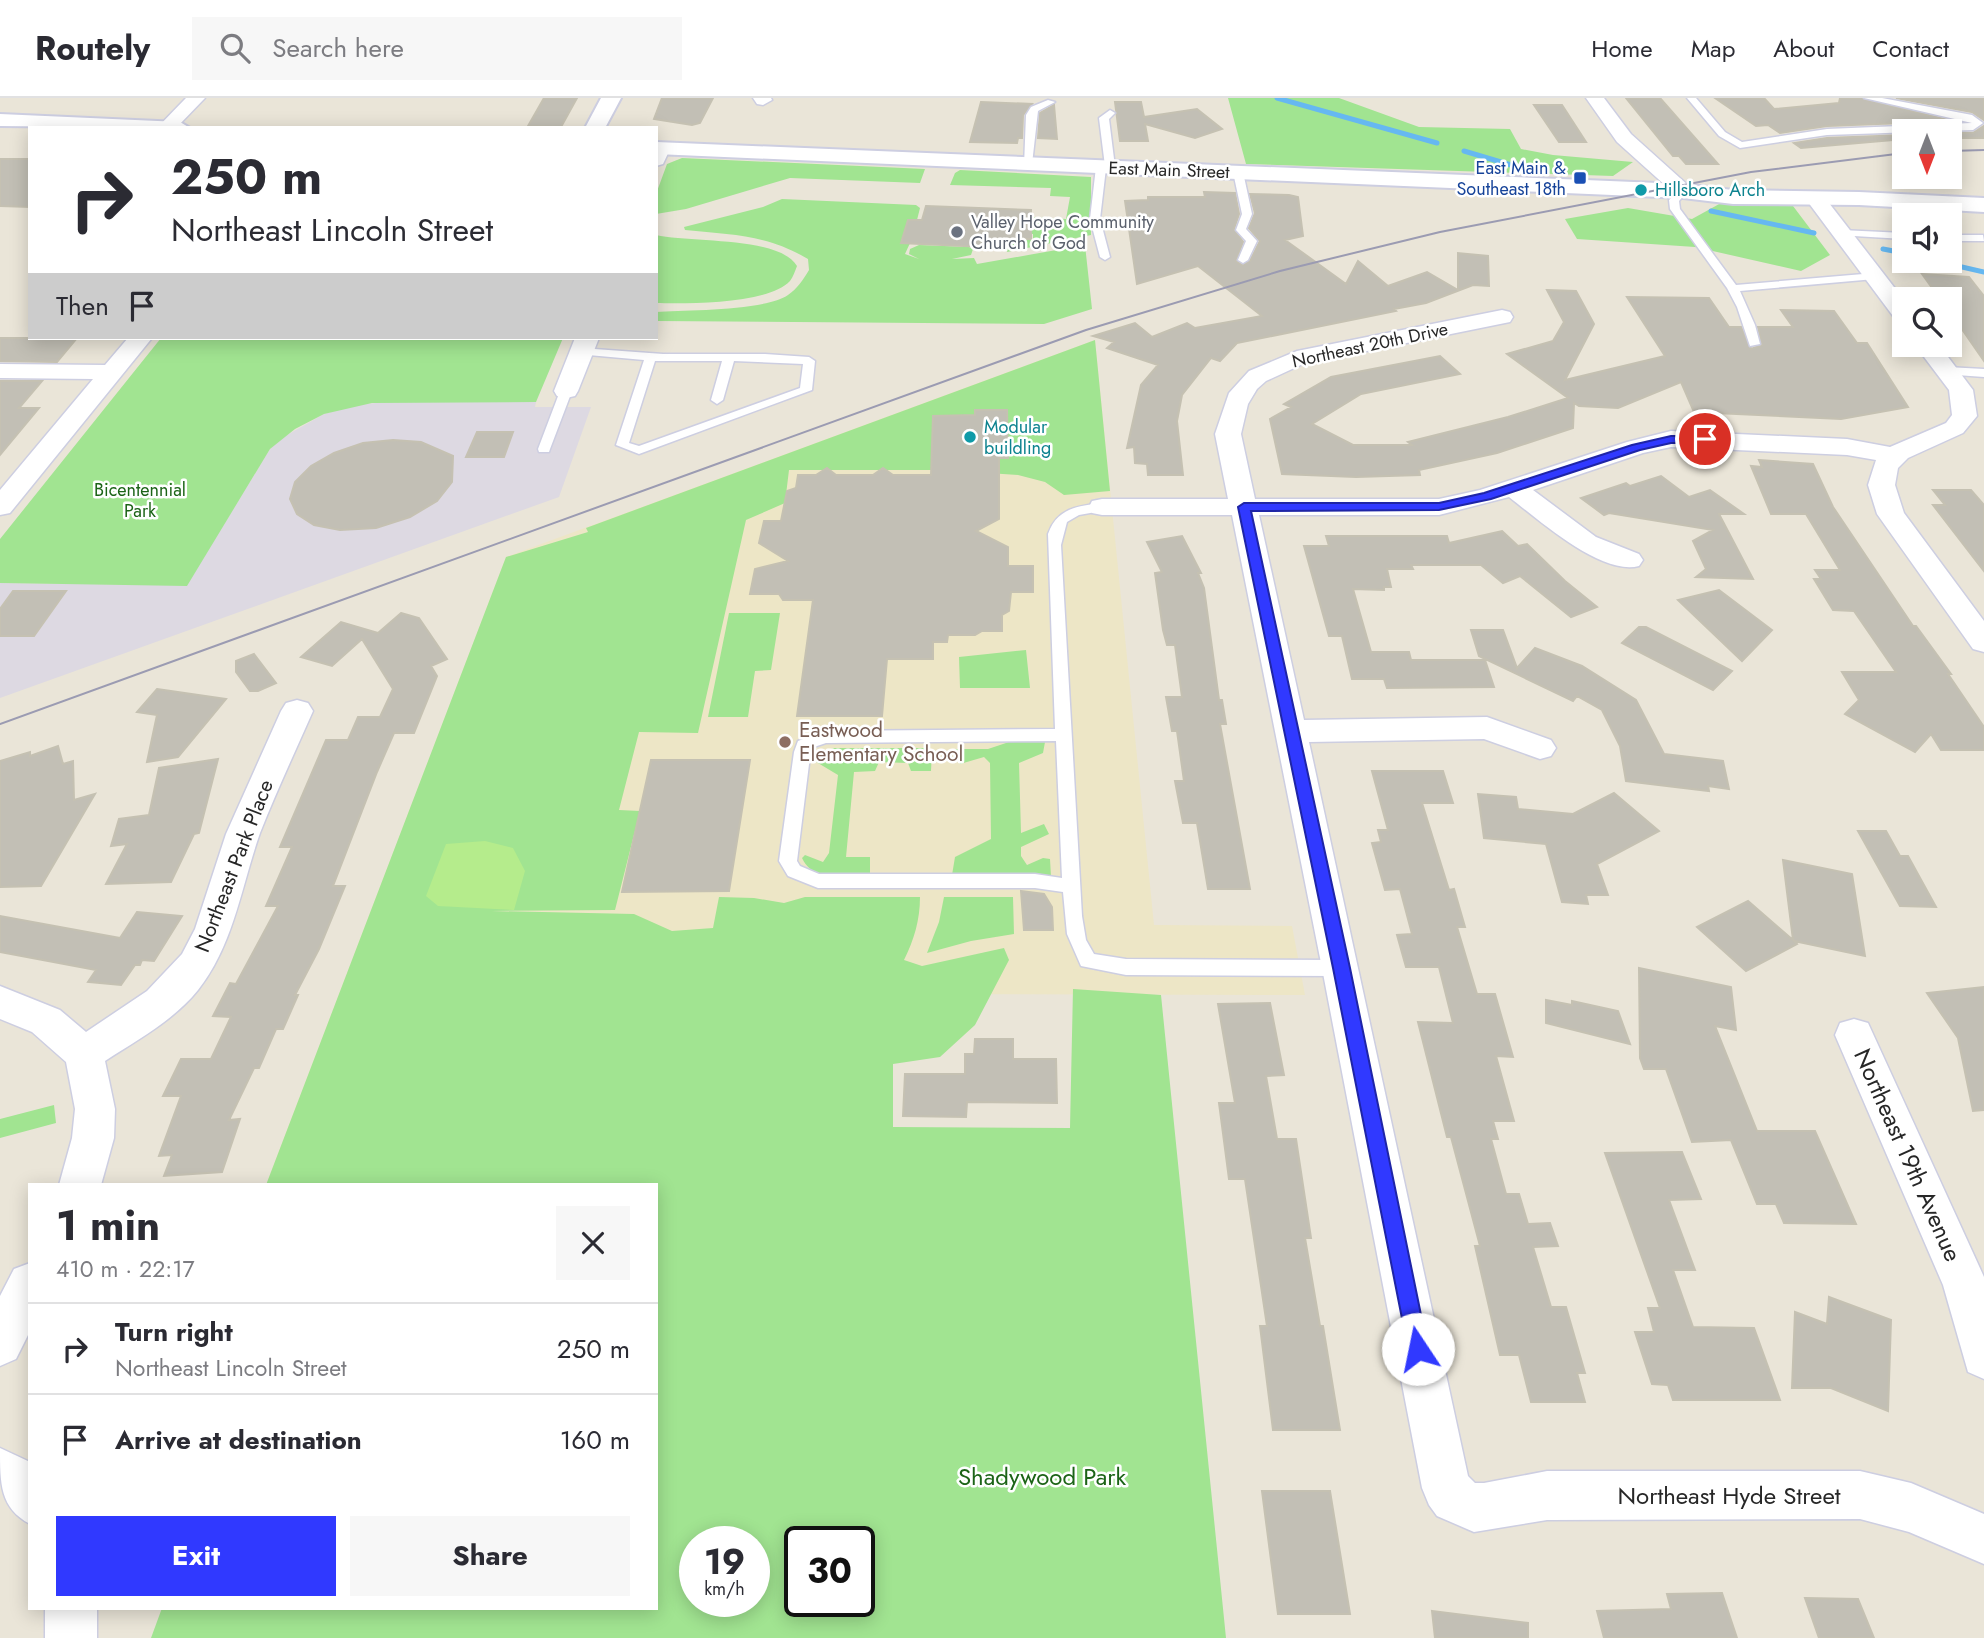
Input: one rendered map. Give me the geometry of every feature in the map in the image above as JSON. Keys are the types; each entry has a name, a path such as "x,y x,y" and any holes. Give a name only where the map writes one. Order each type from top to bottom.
{"main road":[{"path":"596,126 611,98"},
{"path":"0,120 142,126"},
{"name":"East Main Street","path":"658,152 1238,172 1683,191 1712,197 1984,205"}],"street":[{"path":"167,126 196,98"},
{"path":"1595,98 1624,138 1683,191"},
{"path":"1815,198 1892,299"},
{"name":"Northeast 20th Drive","path":"1469,1508 1446,1488 1292,731 1228,434 1232,408 1245,386 1269,368 1297,358 1502,317"},
{"path":"0,507 138,340"},
{"path":"566,391 584,345"},
{"path":"1102,507 1439,507 1464,503 1636,447 1671,439 1847,447 1891,455 1950,433 1974,420 1965,398 1936,357"},
{"path":"0,371 112,372"},
{"path":"1891,455 1885,471 1883,499 1891,514 1984,642"},
{"path":"1514,488 1586,543 1629,560"},
{"name":"Northeast Park Place","path":"84,1054 155,1008 183,981 206,948 222,910 231,867 244,832 297,711"},
{"path":"1292,731 1487,728 1540,748"},
{"path":"0,1002 46,1021 84,1054 95,1109 93,1138 81,1183"},
{"name":"Northeast 19th Avenue","path":"1854,1035 1965,1284 1984,1356"},
{"path":"0,1343 28,1288"},
{"path":"0,1472 14,1480 28,1498"},
{"name":"Northeast Hyde Street","path":"1469,1508 1482,1509 1531,1496 1557,1495 1860,1495 1911,1508 1984,1539"},
{"path":"71,1610 71,1638"}],"lane":[{"path":"1691,98 1723,134 1740,145 1783,137 1882,128 1973,127 1978,123 1972,118 1868,98"},
{"path":"1027,164 1031,114 1034,109 1051,102"},
{"path":"1105,257 1095,219 1106,167 1104,118 1110,113"},
{"path":"1238,172 1247,214 1241,230 1252,241 1243,260"},
{"path":"1683,191 1674,200 1675,209 1732,288 1751,326 1754,344"},
{"path":"1841,233 1892,235"},
{"path":"1962,238 1983,238"},
{"path":"1732,288 1778,288 1814,280 1875,276"},
{"path":"584,345 651,356 788,358 810,361 806,390 639,450 622,445 651,356"},
{"path":"717,400 729,357"},
{"path":"1947,372 1984,373"},
{"path":"544,449 566,391"},
{"path":"1102,507 1068,514 1060,519 1055,530 1062,735 1075,938 1088,961 1126,967 1341,968"},
{"path":"1062,735 851,736 812,740 804,745 802,752 788,861 794,871 818,881 1035,881 1072,886"}],"shaded area":[{"name":"Eastwood Elementary School","path":"1095,340 1154,925 1292,926 1305,995 873,994 658,1183 267,1183 506,557"},
{"path":"386,402 536,402 535,407 591,407 559,497 0,698 0,583 187,585 270,449 280,439 324,414 355,405"}],"green space":[{"path":"1228,98 1339,98 1419,127 1510,129 1521,149 1553,155 1633,162 1613,176 1246,164"},
{"path":"682,158 925,169 920,183 790,178 686,209 658,214 658,189 667,164"},
{"path":"960,170 1091,177 1091,235 1007,252 1010,239 1033,240 1033,234 1011,233 1015,216 1066,219 1070,197 1050,196 1051,188 950,185 955,173"},
{"path":"782,199 916,205 920,208 917,220 908,220 901,242 910,243 905,254 919,259 909,254 910,249 919,245 969,247 973,249 971,255 952,259 974,258 977,264 1085,245 1092,309 1044,324 658,321 658,312 744,307 777,300 794,290 809,270 808,259 763,240 685,230 684,227 763,207"},
{"path":"1721,203 1793,206 1830,255 1801,271 1695,247 1577,239 1565,219 1628,208 1692,219"},
{"path":"658,235 753,245 787,256 797,266 790,281 779,289 746,298 658,303"},
{"name":"Bicentennial Park","path":"159,340 562,340 536,402 372,403 324,414 295,429 270,449 187,586 0,583 0,539"},
{"name":"Shadywood Park","path":"1095,340 1110,491 1064,495 1045,482 1018,475 942,470 789,470 785,503 746,520 698,733 639,732 619,810 640,811 615,910 491,911 634,914 672,931 713,928 719,897 754,898 784,903 805,897 920,897 916,930 904,960 922,966 1004,948 1009,960 975,1025 940,1057 893,1064 893,1127 1070,1128 1073,989 1161,995 1226,1638 151,1638 161,1610 658,1610 658,1183 267,1183 506,557 588,532 586,528"},
{"path":"729,613 780,613 771,670 755,671 748,717 708,717"},
{"path":"1026,650 1030,688 960,688 959,657"},
{"path":"1012,741 1045,742 1043,753 1019,763 1021,833 1044,824 1049,834 1021,847 1021,856 1027,865 1043,858 1050,859 1051,877 952,875 955,857 991,839 990,763 984,757 960,764 954,749 988,749"},
{"path":"834,748 932,750 931,771 911,771 908,763 879,762 875,771 854,772 846,857 870,857 870,873 865,877 821,875 807,866 802,858 805,855 823,862 829,853 838,775 813,760 818,754"},
{"path":"485,841 513,848 525,871 514,910 438,906 426,896 446,844"},
{"path":"944,897 1013,897 1014,934 971,941 927,953 939,922"},
{"path":"54,1105 56,1123 0,1138 0,1119"}],"building":[{"path":"544,98 577,98 562,126 528,126"},
{"path":"662,98 713,98 700,123 692,125 654,119"},
{"path":"1626,98 1660,98 1718,164 1686,164 1679,156 1673,156"},
{"path":"1715,98 1764,98 1774,109 1839,103 1840,98 1861,98 1944,119 1892,119 1892,123 1827,126 1780,133 1768,125 1756,126"},
{"path":"1896,98 1984,98 1984,120 1972,112"},
{"path":"981,102 1032,104 1023,115 1022,138 1018,138 1017,143 970,142"},
{"path":"1115,102 1141,102 1144,117 1197,109 1222,129 1195,138 1145,124 1148,141 1120,141"},
{"path":"1054,105 1057,139 1038,138 1040,113"},
{"path":"1534,105 1562,105 1586,142 1559,142"},
{"path":"1984,126 1984,138 1962,138 1962,133 1973,133"},
{"path":"1892,135 1892,140 1801,148 1794,143 1827,138"},
{"path":"0,159 28,159 28,207 0,206"},
{"path":"1204,192 1235,193 1239,214 1234,229 1243,242 1236,261 1242,265 1250,261 1260,241 1249,228 1255,213 1250,194 1289,195 1298,197 1303,236 1285,240 1346,284 1358,261 1388,286 1427,272 1458,290 1458,253 1488,256 1489,286 1473,285 1426,303 1394,309 1396,311 1237,343 1220,361 1211,358 1182,395 1177,421 1183,475 1148,475 1147,464 1135,463 1134,447 1127,448 1141,385 1158,365 1107,348 1114,342 1093,336 1135,323 1152,337 1187,323 1195,328 1262,316 1198,266 1137,284 1125,201 1148,200 1148,197 1205,197"},
{"name":"Valley Hope Community Church of God","path":"926,206 1031,210 1031,239 1008,239 1006,248 901,243 908,220 922,220"},
{"path":"1922,274 1969,277 1984,296 1984,361 1962,329 1962,287 1931,287"},
{"path":"1547,290 1576,291 1594,324 1565,380 1665,356 1627,297 1709,298 1729,327 1741,327 1751,349 1762,345 1758,327 1793,327 1781,310 1834,311 1857,343 1867,343 1908,407 1841,419 1694,412 1681,382 1618,408 1579,406 1574,403 1573,428 1497,453 1419,470 1420,475 1356,477 1282,474 1270,419 1291,407 1284,404 1331,377 1440,356 1460,374 1361,394 1312,424 1353,445 1412,445 1408,442 1508,417 1568,398 1507,354 1553,341 1564,322"},
{"path":"0,338 75,340 57,362 0,361"},
{"path":"0,381 42,381 19,408 39,408 0,455"},
{"path":"975,410 1007,410 1008,458 999,458 999,519 976,531 1008,547 1008,566 1033,566 1033,592 1011,592 1009,611 1002,615 1002,631 948,635 947,642 933,642 933,659 887,659 882,716 797,716 813,600 783,600 779,594 750,594 755,569 788,561 759,543 764,521 781,521 787,491 796,488 798,475 816,475 827,468 836,475 873,475 883,468 893,475 931,475 933,416 975,415"},
{"path":"477,432 513,432 504,457 466,457"},
{"path":"393,440 421,442 453,456 452,482 437,501 410,517 376,528 340,530 314,525 297,514 290,499 295,482 311,466 334,453 363,443"},
{"path":"1759,460 1813,464 1833,507 1913,626 1916,626 1951,674 1948,674 1984,727 1984,750 1941,750 1931,734 1915,752 1845,714 1859,700 1842,672 1896,672 1854,611 1833,610 1814,579 1821,579 1815,570 1840,570 1806,514 1771,514 1751,466 1762,467"},
{"path":"1661,476 1689,497 1710,490 1744,514 1719,514 1753,579 1696,577 1706,569 1693,541 1713,530 1609,513 1604,515 1581,498 1626,483 1630,486"},
{"path":"1933,490 1971,490 1984,505 1984,571 1933,505 1945,505"},
{"path":"1502,531 1518,546 1527,544 1597,607 1571,617 1520,576 1503,583 1481,565 1411,565 1413,569 1387,569 1391,587 1384,587 1384,590 1353,589 1371,652 1409,652 1411,660 1485,660 1494,687 1387,688 1384,679 1352,679 1342,636 1329,636 1304,546 1329,546 1326,536 1447,536 1449,543"},
{"path":"1182,536 1201,573 1198,573 1204,588 1219,700 1222,700 1226,724 1220,724 1250,889 1208,889 1197,823 1183,823 1175,781 1184,781 1177,731 1172,731 1166,697 1182,697 1175,645 1167,645 1163,630 1155,573 1162,572 1147,542"},
{"path":"1719,590 1772,630 1742,661 1678,600"},
{"path":"13,591 66,591 34,636 0,636 0,609"},
{"path":"401,613 419,618 447,659 431,666 437,676 414,733 394,733 333,886 345,886 319,949 295,995 298,995 283,1029 276,1029 259,1068 254,1068 229,1120 240,1119 222,1172 164,1176 172,1155 159,1156 181,1096 163,1096 181,1059 211,1059 231,1017 213,1016 230,983 236,984 278,906 266,906 292,847 280,847 326,740 348,740 358,717 380,717 393,689 362,639 332,666 301,657 341,622 378,633"},
{"path":"1639,627 1646,627 1732,671 1713,690 1622,643"},
{"path":"1471,630 1503,630 1517,668 1535,648 1582,666 1636,700 1664,754 1723,761 1729,789 1708,786 1709,791 1626,781 1620,746 1602,710 1577,696 1573,701 1479,656"},
{"path":"254,654 276,683 258,691 250,691 236,672 236,661"},
{"path":"157,689 226,699 178,757 147,762 157,715 137,712"},
{"path":"58,746 63,764 73,761 74,800 95,794 41,886 0,887 0,761 30,752 30,756"},
{"path":"218,759 199,833 194,834 171,882 106,884 127,844 111,846 119,819 149,815 159,768"},
{"path":"651,760 750,760 729,891 622,892"},
{"path":"1372,771 1443,771 1453,803 1422,803 1449,890 1454,889 1465,927 1457,927 1477,994 1495,994 1513,1057 1496,1056 1514,1121 1493,1121 1498,1139 1491,1139 1506,1194 1519,1194 1528,1224 1550,1223 1558,1246 1533,1247 1551,1307 1566,1307 1585,1373 1577,1373 1585,1402 1531,1402 1519,1355 1500,1355 1475,1246 1480,1246 1451,1137 1447,1137 1418,1022 1453,1023 1439,967 1406,967 1397,935 1412,934 1400,889 1385,890 1372,843 1381,842 1378,830 1388,830"},
{"path":"1614,793 1659,831 1597,864 1608,895 1586,895 1588,904 1562,902 1546,844 1484,838 1478,794 1516,797 1518,809 1573,814"},
{"path":"1858,831 1886,831 1900,856 1908,856 1936,907 1900,906"},
{"path":"1783,860 1852,874 1865,956 1794,941 1797,944 1746,971 1697,927 1748,901 1793,940"},
{"path":"1021,891 1044,894 1052,907 1053,930 1024,930"},
{"path":"137,912 182,916 154,961 142,960 140,965 135,965 121,985 88,982 96,970 0,952 0,916 120,938"},
{"path":"1639,968 1731,987 1736,1030 1715,1026 1757,1131 1815,1131 1856,1224 1784,1223 1776,1204 1757,1204 1731,1140 1692,1142 1666,1069 1644,1069 1640,1058"},
{"path":"1984,987 1984,1110 1973,1111 1958,1038 1927,993"},
{"path":"1546,1000 1572,1005 1572,1001 1618,1011 1630,1044 1546,1023"},
{"path":"1270,1003 1284,1075 1266,1076 1277,1139 1296,1139 1311,1238 1305,1238 1340,1430 1273,1430 1260,1326 1267,1326 1245,1179 1229,1179 1219,1103 1235,1103 1218,1004"},
{"path":"975,1039 1013,1039 1013,1059 1056,1059 1057,1103 967,1102 966,1117 903,1116 905,1074 965,1074 965,1054 974,1054"},
{"path":"1682,1152 1701,1199 1669,1200 1695,1270 1673,1270 1693,1327 1754,1328 1780,1400 1673,1400 1668,1385 1652,1384 1635,1332 1654,1332 1648,1308 1660,1308 1605,1153"},
{"path":"1829,1297 1891,1320 1888,1411 1831,1388 1792,1388 1795,1312 1827,1324"},
{"path":"1262,1491 1330,1491 1350,1614 1278,1614"},
{"path":"1722,1593 1737,1638 1604,1638 1597,1611 1671,1609 1667,1594"},
{"path":"1805,1598 1858,1599 1874,1638 1819,1638"},
{"path":"1432,1611 1528,1623 1528,1638 1435,1638"}],"waterway":[{"path":"1277,98 1437,143"},
{"path":"1464,151 1511,165"},
{"path":"1711,211 1814,233"},
{"path":"1883,249 1892,251"},
{"path":"1962,267 1984,272"}],"tram line":[{"path":"1962,151 1984,150"},
{"path":"0,724 1086,330 1280,271 1440,232 1751,172 1892,154"}],"place":[{"name":"East Main & Southeast 18th","path":"1580,178"},
{"name":"Hillsboro Arch","path":"1641,190"},
{"name":"Valley Hope Community Church of God","path":"957,232"},
{"name":"Modular buildling","path":"970,437"},
{"name":"Eastwood Elementary School","path":"785,742"}],"route":[{"path":"1418,1349 1244,507 1439,507 1487,496 1636,447 1671,439 1705,439"}]}
